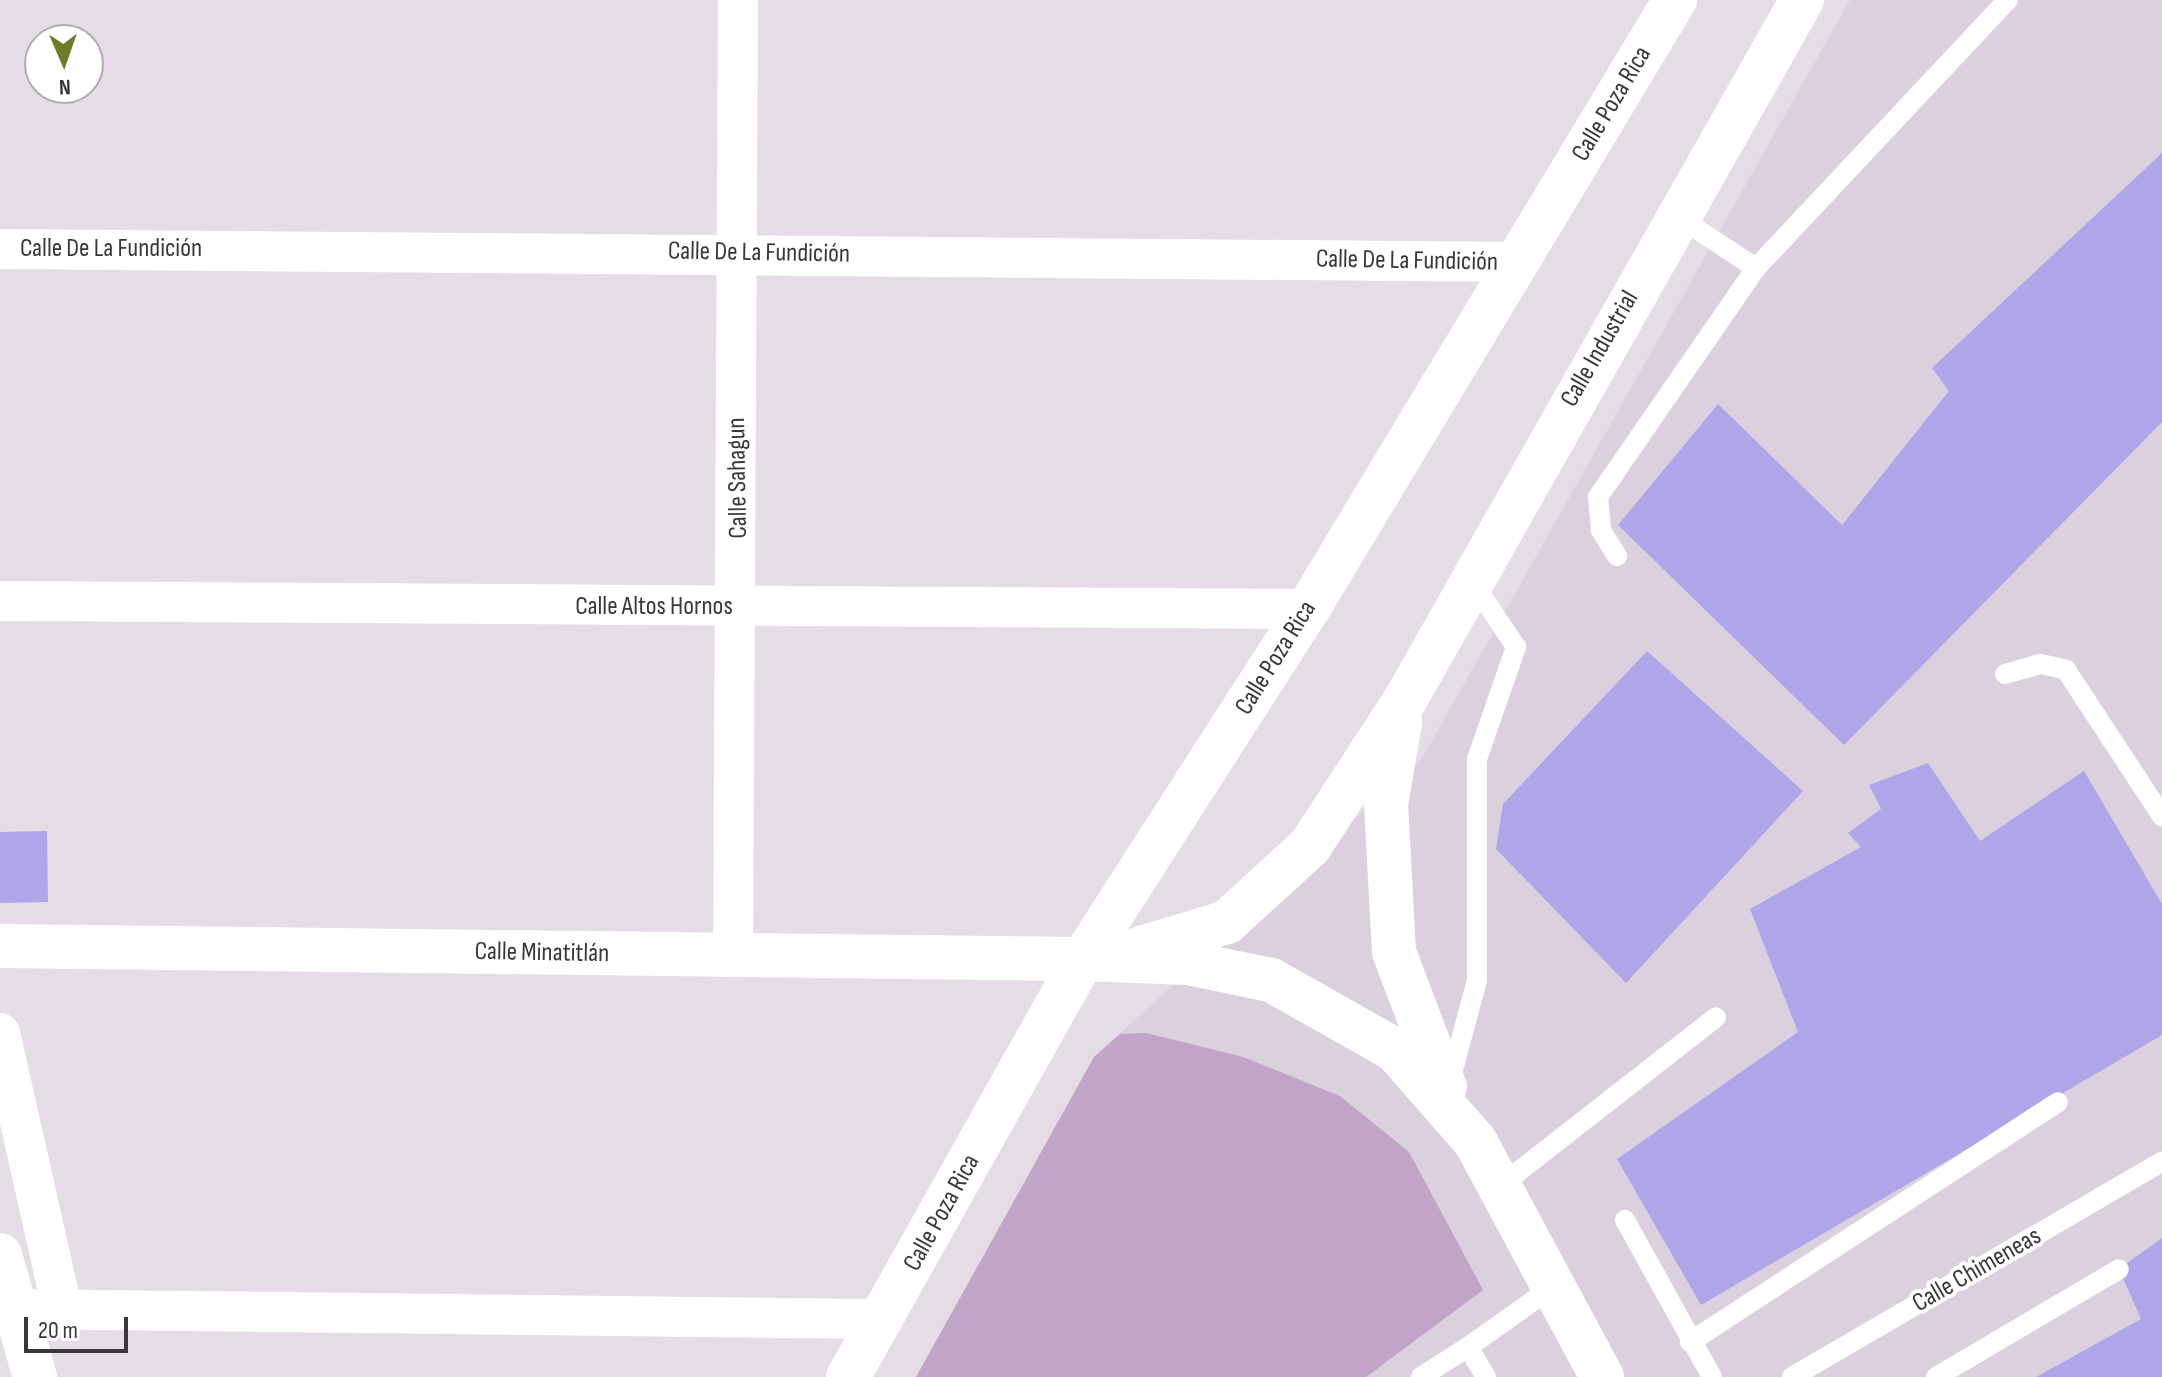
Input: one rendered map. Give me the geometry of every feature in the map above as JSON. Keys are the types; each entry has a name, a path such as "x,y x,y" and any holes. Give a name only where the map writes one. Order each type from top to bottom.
{"main road":[{"name":"Calle Poza Rica","path":"848,1377 1083,959 1308,609 1675,0"},
{"name":"Calle Industrial","path":"1404,702 1802,0"},
{"path":"1083,959 1190,938 1269,891 1310,846 1404,702"},
{"path":"1404,702 1386,804 1387,898 1414,1019 1447,1093 1500,1186 1550,1289 1602,1377"},
{"name":"Calle Minatitlán","path":"0,946 1083,959"},
{"path":"1083,959 1188,963 1271,980 1324,1003 1395,1050 1475,1141"},
{"path":"0,1255 12,1309 35,1377"}],"street":[{"name":"Calle Sahagun","path":"733,956 739,608 736,252 738,0"},
{"name":"Calle De La Fundición","path":"0,249 736,252 1518,262"},
{"name":"Calle Altos Hornos","path":"0,601 739,608 1308,609"},
{"path":"0,1033 62,1308"},
{"path":"12,1309 882,1319"}],"lane":[{"path":"1617,556 1601,530 1598,497 1756,268 2008,0"},
{"path":"1677,216 1756,268"},
{"path":"1447,1093 1477,980 1477,759 1516,647 1471,580"},
{"path":"2005,674 2041,664 2066,670 2162,816"},
{"path":"1500,1186 1716,1017"},
{"path":"1690,1342 2058,1102"},
{"name":"Calle Chimeneas","path":"1792,1377 2162,1162"},
{"path":"1625,1220 1712,1377"},
{"path":"1936,1377 2119,1269"},
{"path":"1421,1377 1550,1289"},
{"path":"1468,1347 1486,1377"}],"shaded area":[{"path":"1850,0 2162,0 2162,1377 916,1377 1094,1057 1423,757"},
{"path":"1146,1033 1243,1057 1340,1096 1409,1152 1483,1290 1366,1377 916,1377 1094,1057 1120,1034"}],"building":[{"path":"2162,153 2162,422 1844,745 1618,525 1718,404 1842,525 1949,391 1932,368"},
{"path":"1647,651 1803,791 1626,983 1496,849 1503,804"},
{"path":"1928,763 1980,841 2084,771 2162,904 2162,1035 1701,1305 1617,1159 1798,1032 1750,909 1861,847 1848,833 1881,809 1869,785"},
{"path":"47,831 48,902 0,903 0,832"},
{"path":"2162,1238 2162,1377 2036,1377 2141,1319 2119,1269"}]}
